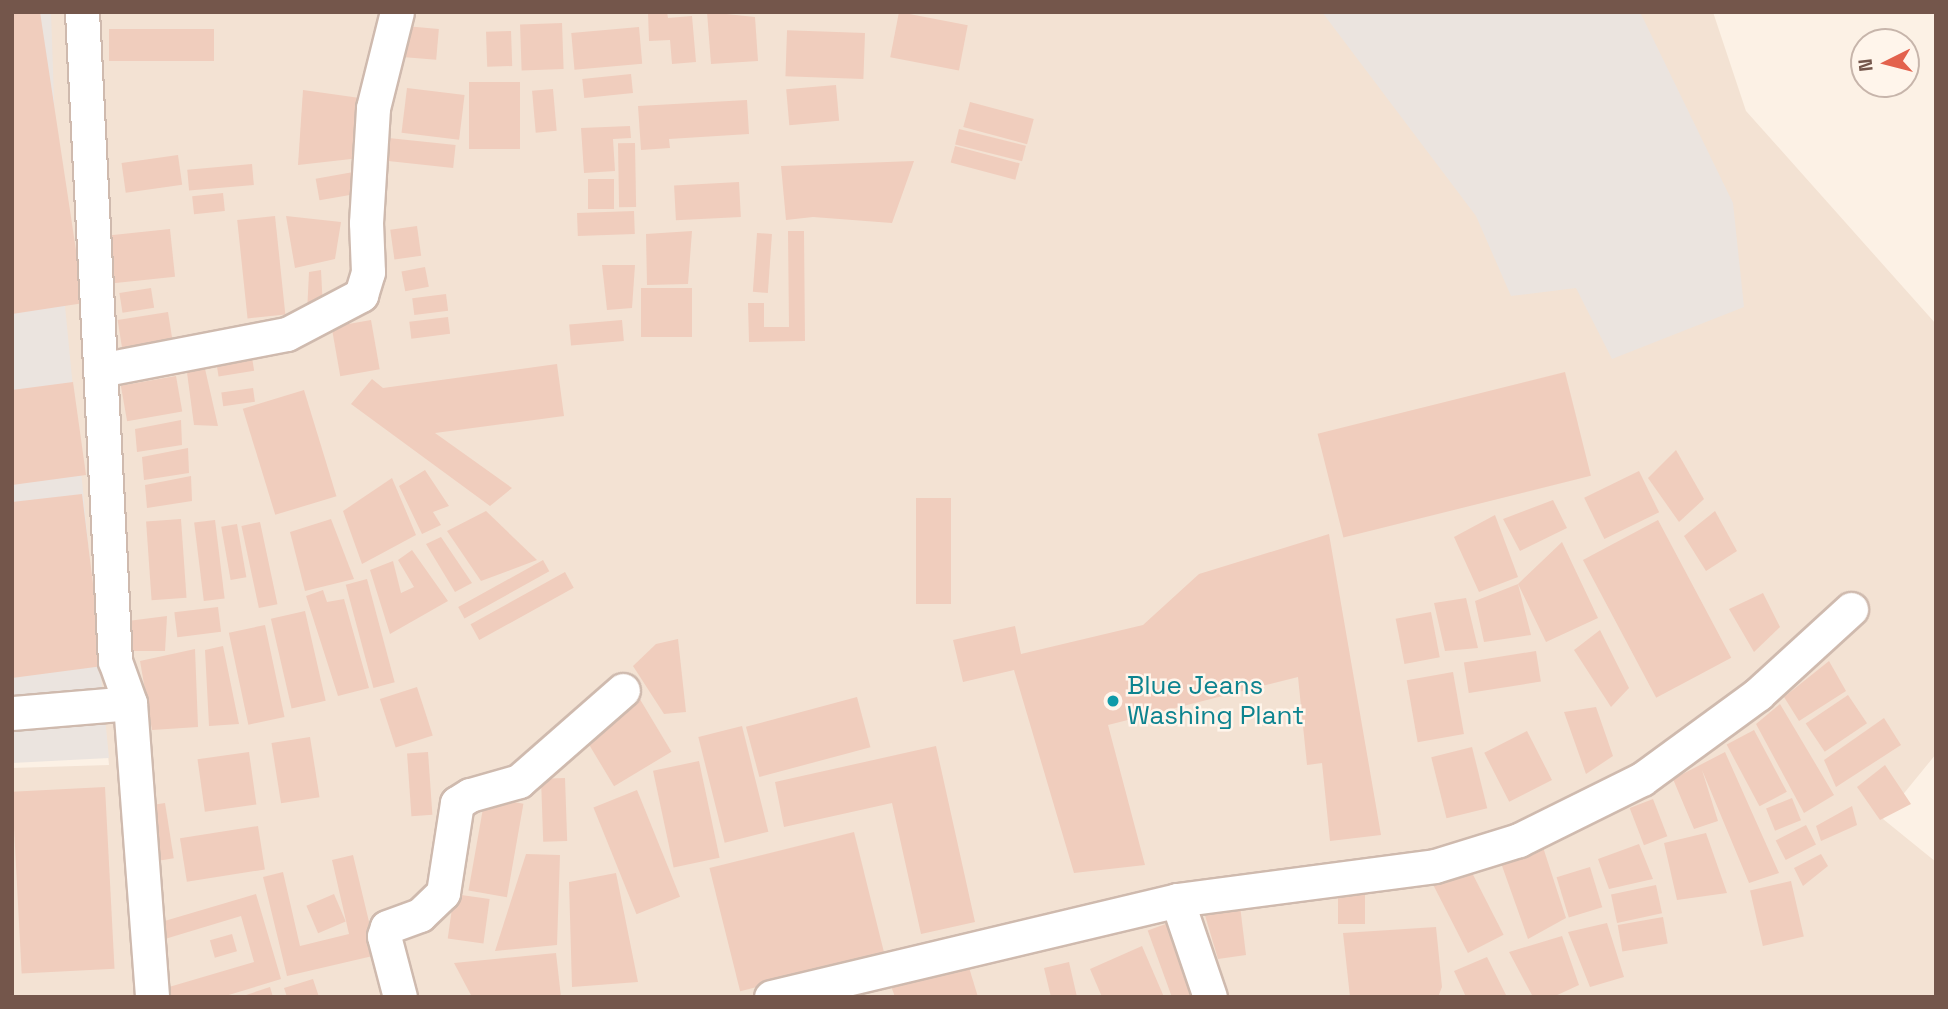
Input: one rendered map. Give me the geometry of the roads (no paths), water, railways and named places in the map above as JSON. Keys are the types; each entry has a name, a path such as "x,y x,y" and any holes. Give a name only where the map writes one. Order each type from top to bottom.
{"street":[{"path":"82,12 115,661 130,703 152,997"},
{"path":"100,370 287,334 361,295 368,272 366,223 373,108 397,12"},
{"path":"771,997 1177,900 1435,866 1519,840 1642,779 1758,694 1851,609"},
{"path":"400,997 384,936 393,923 433,907 443,893 457,803 470,795 519,781 622,690"},
{"path":"12,713 130,703"},
{"path":"1177,900 1210,997"}],"place":[{"name":"Blue Jeans Washing Plant","path":"1113,701"}]}
